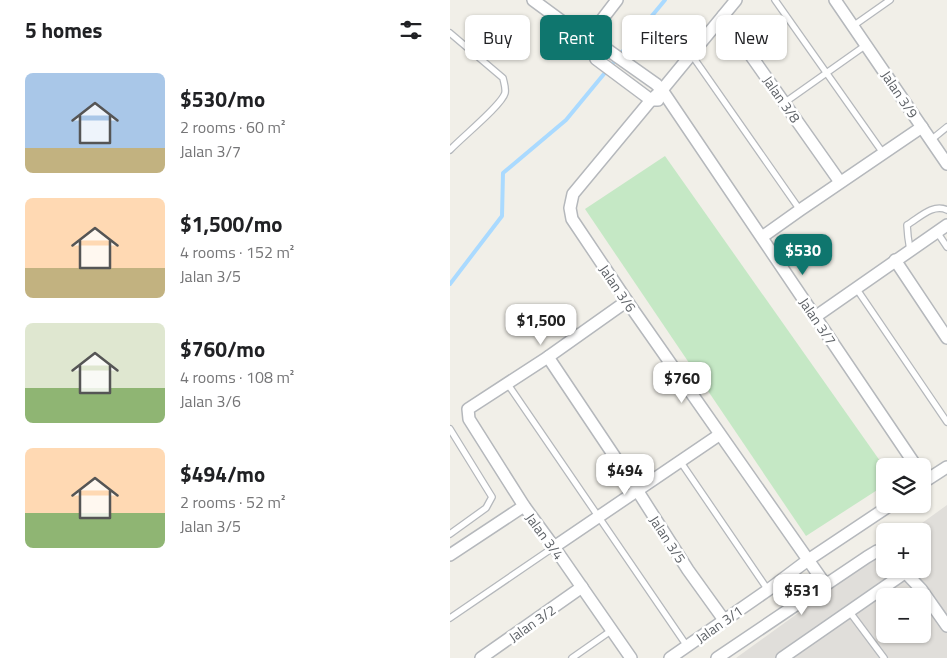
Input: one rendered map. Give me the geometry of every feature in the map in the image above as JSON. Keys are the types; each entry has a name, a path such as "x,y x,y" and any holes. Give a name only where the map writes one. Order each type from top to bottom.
{"street":[{"path":"534,0 554,15"},
{"path":"606,15 617,0"},
{"name":"Jalan 3/6","path":"725,15 736,0"},
{"name":"Jalan 3/9","path":"835,0 947,164"},
{"name":"Jalan 3/6","path":"706,37 716,25"},
{"name":"Jalan 3/7","path":"612,52 662,90 911,458"},
{"path":"599,60 652,100 669,101"},
{"name":"Jalan 3/6","path":"686,60 574,194 570,208 572,219 626,301 825,584"},
{"name":"Jalan 3/8","path":"755,60 840,182"},
{"path":"762,237 922,127"},
{"path":"815,317 947,225"},
{"path":"895,260 947,338"},
{"path":"507,383 548,357 626,301"},
{"name":"Jalan 3/5","path":"548,357 688,570 724,620"},
{"name":"Jalan 3/4","path":"507,383 468,409 469,420 524,506 554,546 631,658"},
{"path":"554,546 719,435"},
{"path":"931,476 947,467"},
{"path":"450,554 524,506"},
{"name":"Jalan 3/1","path":"670,658 808,560 878,513"},
{"path":"717,658 876,552"},
{"path":"782,658 795,655 849,611 894,578"},
{"path":"911,578 921,589 947,626"},
{"name":"Jalan 3/2","path":"481,658 582,587"}],"lane":[{"path":"775,0 883,153"},
{"path":"853,26 890,0"},
{"path":"450,33 503,78 505,94 500,102 450,150"},
{"path":"784,102 866,45"},
{"path":"695,60 800,210"},
{"path":"931,140 947,127"},
{"path":"910,250 907,225 933,208 942,207 947,210"},
{"path":"937,232 947,247"},
{"path":"856,288 947,422"},
{"path":"507,383 687,646"},
{"path":"450,429 492,497 486,508 450,534"},
{"path":"680,460 768,590"},
{"path":"450,618 554,546"},
{"path":"849,611 884,658"},
{"path":"572,658 612,630"}],"shaded area":[{"path":"947,505 947,658 736,658 876,557 876,578 931,578 931,523 922,523"}],"green space":[{"path":"665,156 878,458 876,458 876,491 806,536 585,209"}],"waterway":[{"path":"450,284 502,216 503,173 566,120 665,0"}]}
